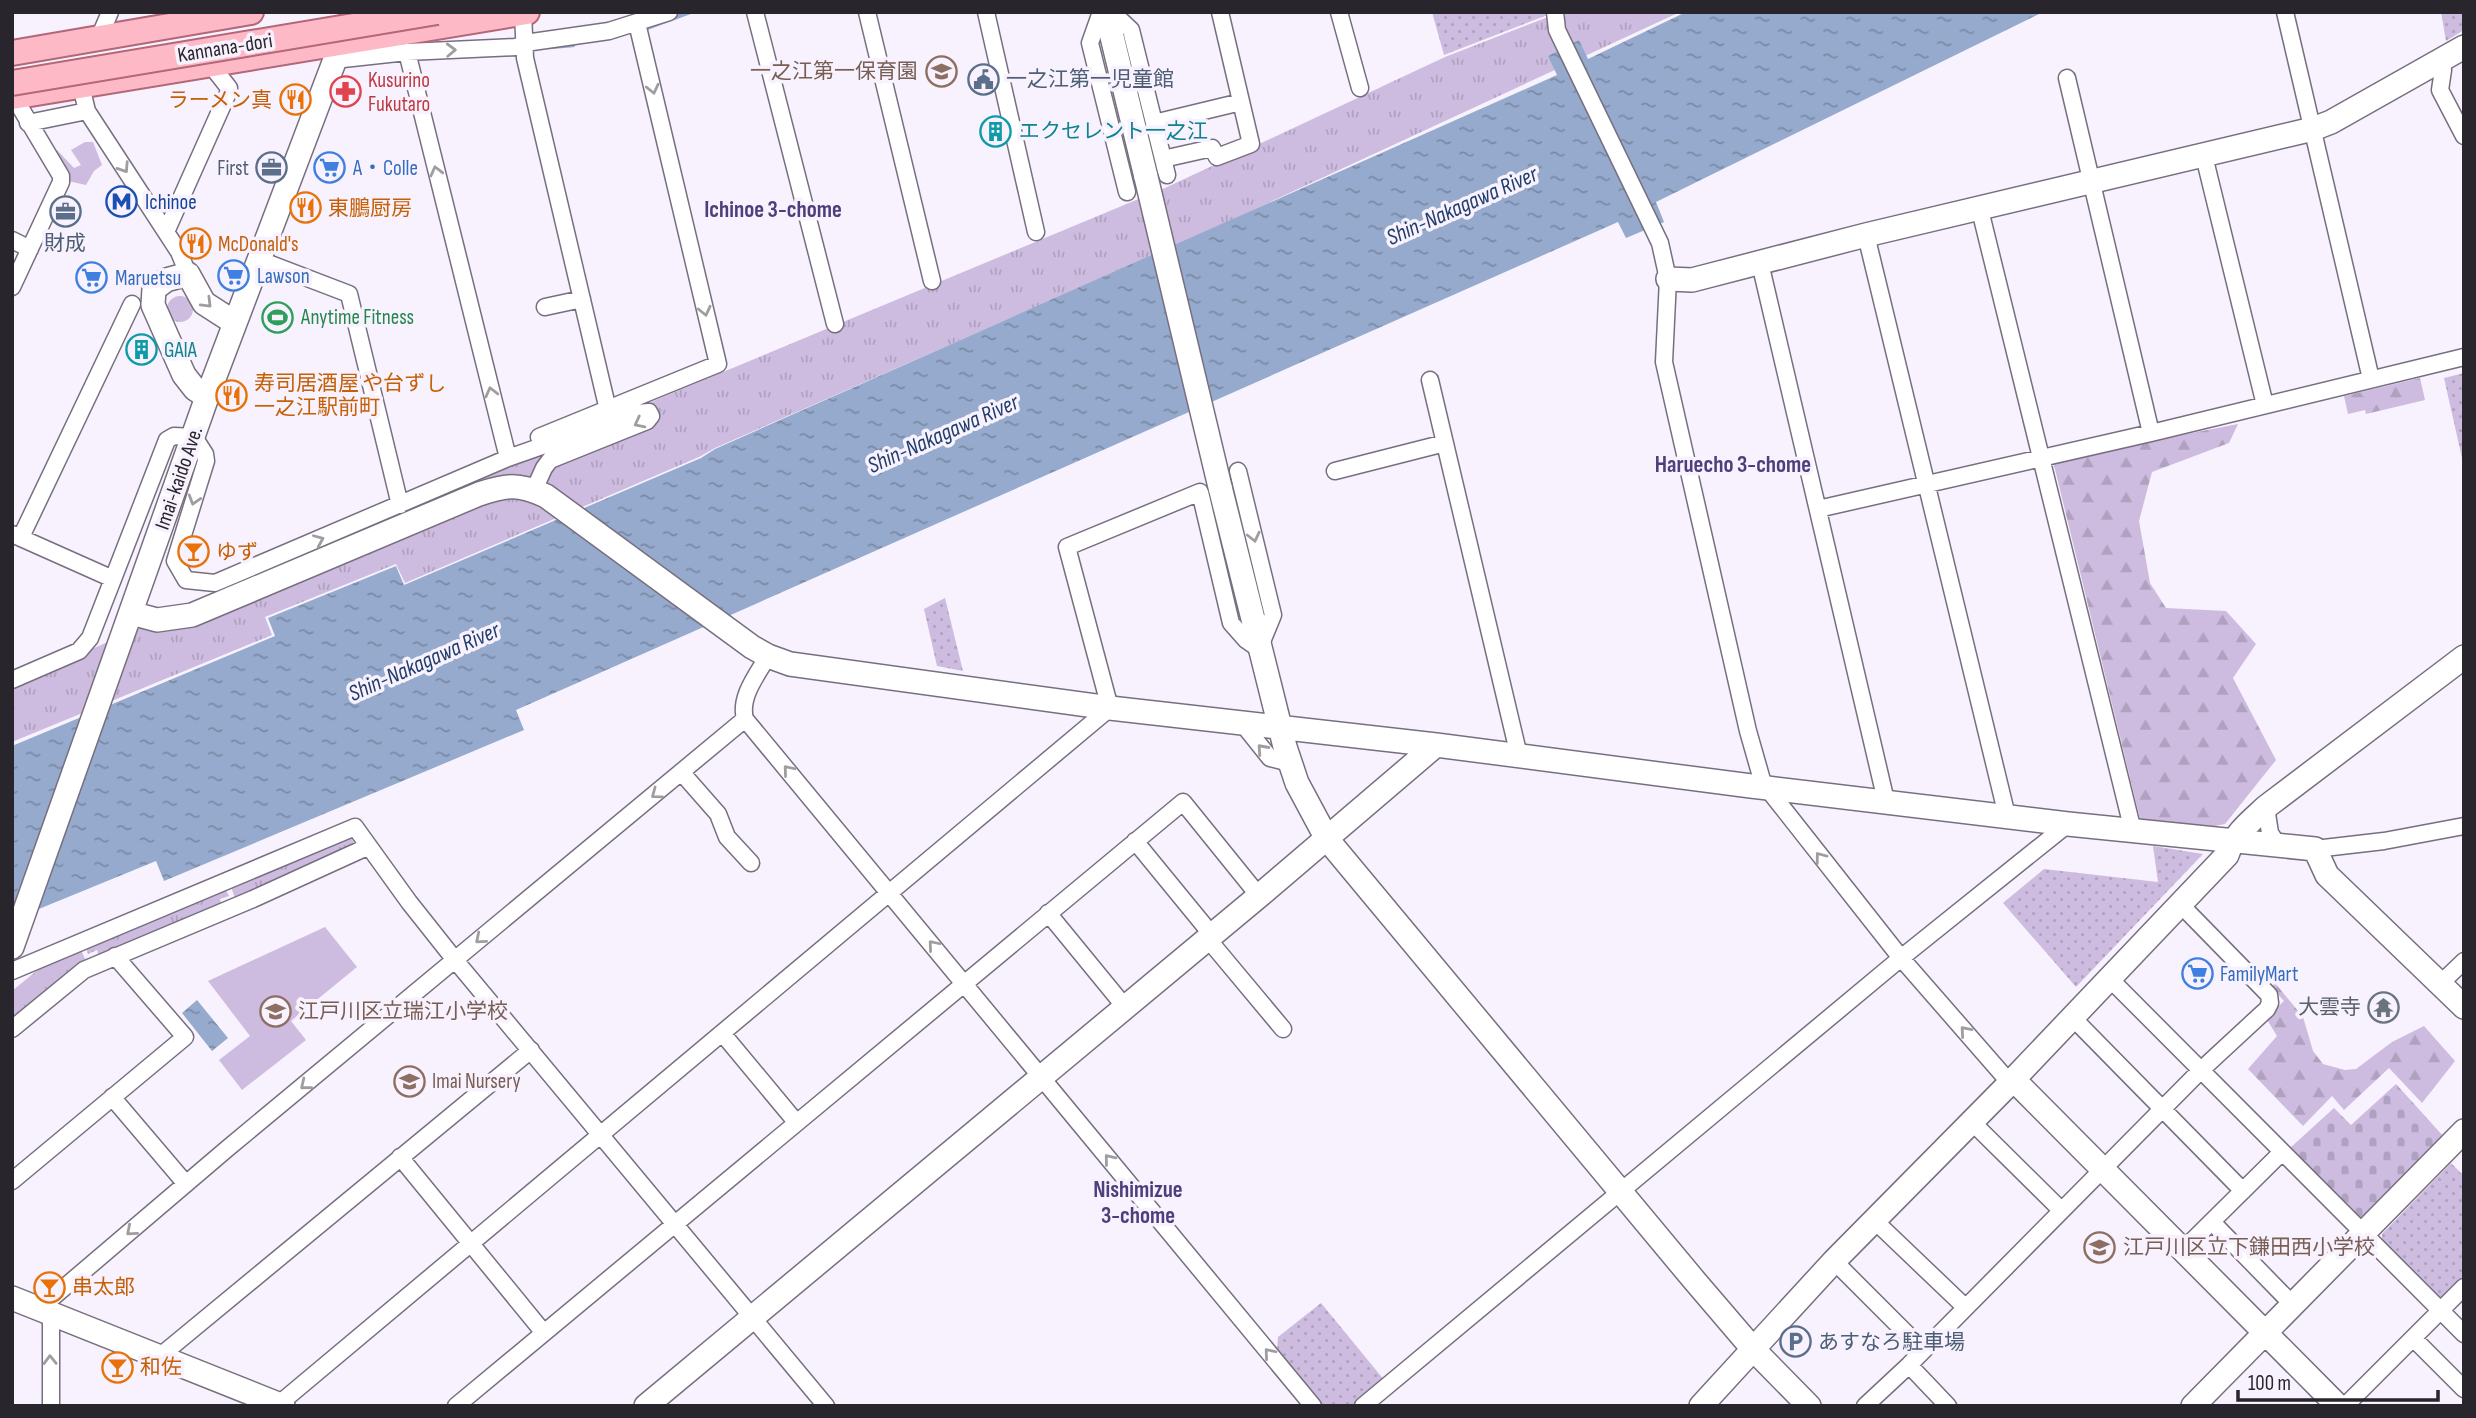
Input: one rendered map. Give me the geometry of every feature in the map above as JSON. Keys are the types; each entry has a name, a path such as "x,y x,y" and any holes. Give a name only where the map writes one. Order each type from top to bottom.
{"main road":[{"path":"12,53 251,12"},
{"name":"Kannana-dori","path":"12,67 341,12"},
{"name":"Kannana-dori","path":"13,93 437,12"},
{"path":"13,93 81,86 210,64 337,52 525,13"}],"street":[{"path":"99,38 110,12"},
{"name":"Imai-kaido Ave.","path":"12,947 207,397 353,12"},
{"path":"337,52 516,47 525,43 579,37 669,12"},
{"path":"755,12 835,324"},
{"path":"867,12 932,281"},
{"path":"986,12 1036,232"},
{"path":"1104,12 1158,171"},
{"path":"1104,12 1090,43 1127,192"},
{"path":"1112,12 1131,30 1154,123 1158,171 1210,489 1297,783 1327,839 1546,1105 1753,1349 1809,1406"},
{"path":"1158,171 1212,148 1217,157 1251,144 1220,12"},
{"path":"1339,12 1360,88"},
{"path":"1555,12 1557,30 1660,243 1668,279 1664,362 1748,731 1765,787 1901,958 2011,1081 2338,1406"},
{"path":"2285,12 2371,379"},
{"path":"525,13 524,58 608,410"},
{"path":"508,458 516,446 718,364 637,23"},
{"path":"1668,279 1692,280 1866,235 2313,129 2331,122 2464,47"},
{"path":"407,52 508,458"},
{"path":"2441,59 2443,70 2440,90 2464,136"},
{"path":"166,232 228,93 229,88 210,64"},
{"path":"2067,78 2151,433"},
{"path":"81,86 87,111 179,251 204,303 236,323"},
{"path":"12,287 61,182 61,176 13,93"},
{"path":"1154,123 1241,102"},
{"path":"28,122 87,111"},
{"path":"2204,156 2265,405"},
{"path":"1980,210 2133,831"},
{"path":"1866,235 2007,816"},
{"path":"12,240 30,249"},
{"path":"260,260 349,294 400,505"},
{"path":"1760,262 1886,801"},
{"path":"188,274 158,284 152,295 153,305 184,376 195,389 207,397"},
{"path":"545,307 582,299"},
{"path":"113,579 17,536 132,304"},
{"path":"1818,509 2151,433 2464,357"},
{"path":"1430,380 1519,756"},
{"path":"12,680 79,651 90,638 167,440 180,436 194,437 205,454 206,461 175,561 186,580 215,583 508,458 636,413 649,412 651,416 647,421 550,460 544,468 540,493"},
{"path":"1335,471 1445,443"},
{"path":"1238,471 1273,615 1259,649"},
{"path":"131,613 157,620 192,615 479,494 505,486 520,486 540,493 760,652 809,667 1110,708 1437,745 2068,824 2232,841 2315,849 2384,841 2464,827"},
{"path":"1110,708 1066,547 1210,489"},
{"path":"760,652 744,699 745,719 1313,1406"},
{"path":"1700,1406 1834,1261 2227,855 2232,841 2266,807 2464,657"},
{"path":"12,1298 281,1405 1110,708"},
{"path":"45,1311 186,1184 745,719"},
{"path":"1241,723 1270,758 1290,763"},
{"path":"646,1406 1437,745"},
{"path":"682,773 718,814 727,837 751,863"},
{"path":"456,1406 1183,802 1259,896"},
{"path":"2266,807 2270,833 2278,845"},
{"path":"1363,1406 1901,958 2068,824"},
{"path":"12,971 355,827 455,960 826,1406"},
{"path":"1135,841 1283,1029"},
{"path":"12,1029 84,970 368,847"},
{"path":"2315,849 2327,875 2464,1007"},
{"path":"1865,1406 1909,1365 2201,1070 2267,1009 2270,1003 2269,995 2180,904"},
{"path":"1048,913 1125,1007"},
{"path":"12,1181 185,1037 115,956"},
{"path":"2440,984 2464,961"},
{"path":"2109,978 2464,1334"},
{"path":"2072,1017 2243,1191"},
{"path":"722,1033 796,1122"},
{"path":"159,1357 531,1050"},
{"path":"112,1097 186,1184"},
{"path":"1971,1121 2061,1210"},
{"path":"2193,1406 2464,1130"},
{"path":"2183,1250 2282,1152"},
{"path":"400,1157 544,1333"},
{"path":"1875,1221 1965,1307"},
{"path":"2212,1222 2293,1305"},
{"path":"1834,1261 1923,1350"},
{"path":"2345,1406 2464,1287"},
{"path":"45,1311 51,1406"},
{"path":"2413,1338 2464,1390"},
{"path":"1909,1365 1948,1406"}],"green space":[{"path":"1432,12 1550,12 1550,14 1444,55"},
{"path":"1561,12 1680,12 1186,241 699,457 405,583 396,564 265,617 272,635 12,742 12,683 658,399 1165,188 1445,57"},
{"path":"2441,12 2464,12 2464,30 2446,41"},
{"path":"85,142 93,142 102,165 94,171 86,185 68,181 49,153 57,150 74,168 81,165 71,150"},
{"path":"180,296 189,300 193,309 189,318 180,322 171,318 167,309 171,300"},
{"path":"2464,373 2464,467 2444,378"},
{"path":"2420,378 2425,400 2366,414 2365,410 2348,414 2344,396"},
{"path":"2238,424 2229,443 2152,472 2139,521 2150,583 2166,608 2226,611 2256,644 2233,678 2276,760 2225,824 2200,829 2140,819 2054,465 2161,439"},
{"path":"945,598 963,671 937,666 924,609"},
{"path":"350,837 355,844 235,898 231,887"},
{"path":"2153,846 2203,854 2076,987 2003,903 2044,869 2158,882"},
{"path":"226,890 229,896 220,899 221,904 99,955 97,950 88,954 86,948"},
{"path":"325,927 357,967 291,1021 306,1040 242,1090 219,1060 250,1036 208,981"},
{"path":"81,950 85,959 90,958 92,963 12,1024 12,991 40,968"},
{"path":"2275,983 2303,1017 2313,1051 2323,1064 2345,1070 2356,1069 2392,1042 2424,1026 2455,1061 2422,1103 2389,1068 2344,1110 2332,1096 2303,1126 2248,1069 2277,1036 2266,1018 2284,1001 2271,987"},
{"path":"2396,1084 2444,1137 2360,1219 2290,1148 2334,1108 2351,1125"},
{"path":"2451,1163 2464,1176 2464,1279 2443,1300 2437,1300 2382,1242 2382,1234"},
{"path":"1321,1303 1385,1381 1354,1406 1324,1406 1277,1350 1278,1337"}],"water":[{"name":"Shin-Nakagawa River","path":"1686,12 2043,12 1656,202 1664,222 1626,238 1618,222 516,710 524,730 164,881 156,861 12,920 12,746 275,636 268,618 396,566 404,585 701,458 715,449 1557,75 1548,56 1579,40 1588,59"},
{"path":"197,1000 228,1038 212,1051 182,1013"}],"waterway":[{"path":"644,29 690,12"},
{"path":"549,47 573,45"}],"place":[{"name":"一之江第一保育園","path":"941,71"},
{"name":"一之江第一児童館","path":"983,79"},
{"name":"Kusurino Fukutaro","path":"345,92"},
{"name":"ラーメン真","path":"295,100"},
{"name":"エクセレント一之江","path":"996,131"},
{"name":"First","path":"272,168"},
{"name":"A・Colle","path":"330,168"},
{"name":"Ichinoe","path":"122,202"},
{"name":"東鵬厨房","path":"305,208"},
{"name":"財成","path":"65,211"},
{"name":"McDonald's","path":"195,244"},
{"name":"Lawson","path":"234,276"},
{"name":"Maruetsu","path":"92,278"},
{"name":"Anytime Fitness","path":"278,317"},
{"name":"GAIA","path":"141,350"},
{"name":"寿司居酒屋 や台ずし 一之江駅前町","path":"231,395"},
{"name":"ゆず","path":"193,552"},
{"name":"FamilyMart","path":"2197,974"},
{"name":"大雲寺","path":"2384,1007"},
{"name":"江戸川区立瑞江小学校","path":"275,1011"},
{"name":"Imai Nursery","path":"409,1081"},
{"name":"江戸川区立下鎌田西小学校","path":"2100,1247"},
{"name":"串太郎","path":"49,1287"},
{"name":"あすなろ駐車場","path":"1795,1342"},
{"name":"和佐","path":"117,1367"}],"district":[{"name":"Ichinoe 3-chome","path":"773,210"},
{"name":"Haruecho 3-chome","path":"1733,465"},
{"name":"Nishimizue 3-chome","path":"1138,1203"}]}
